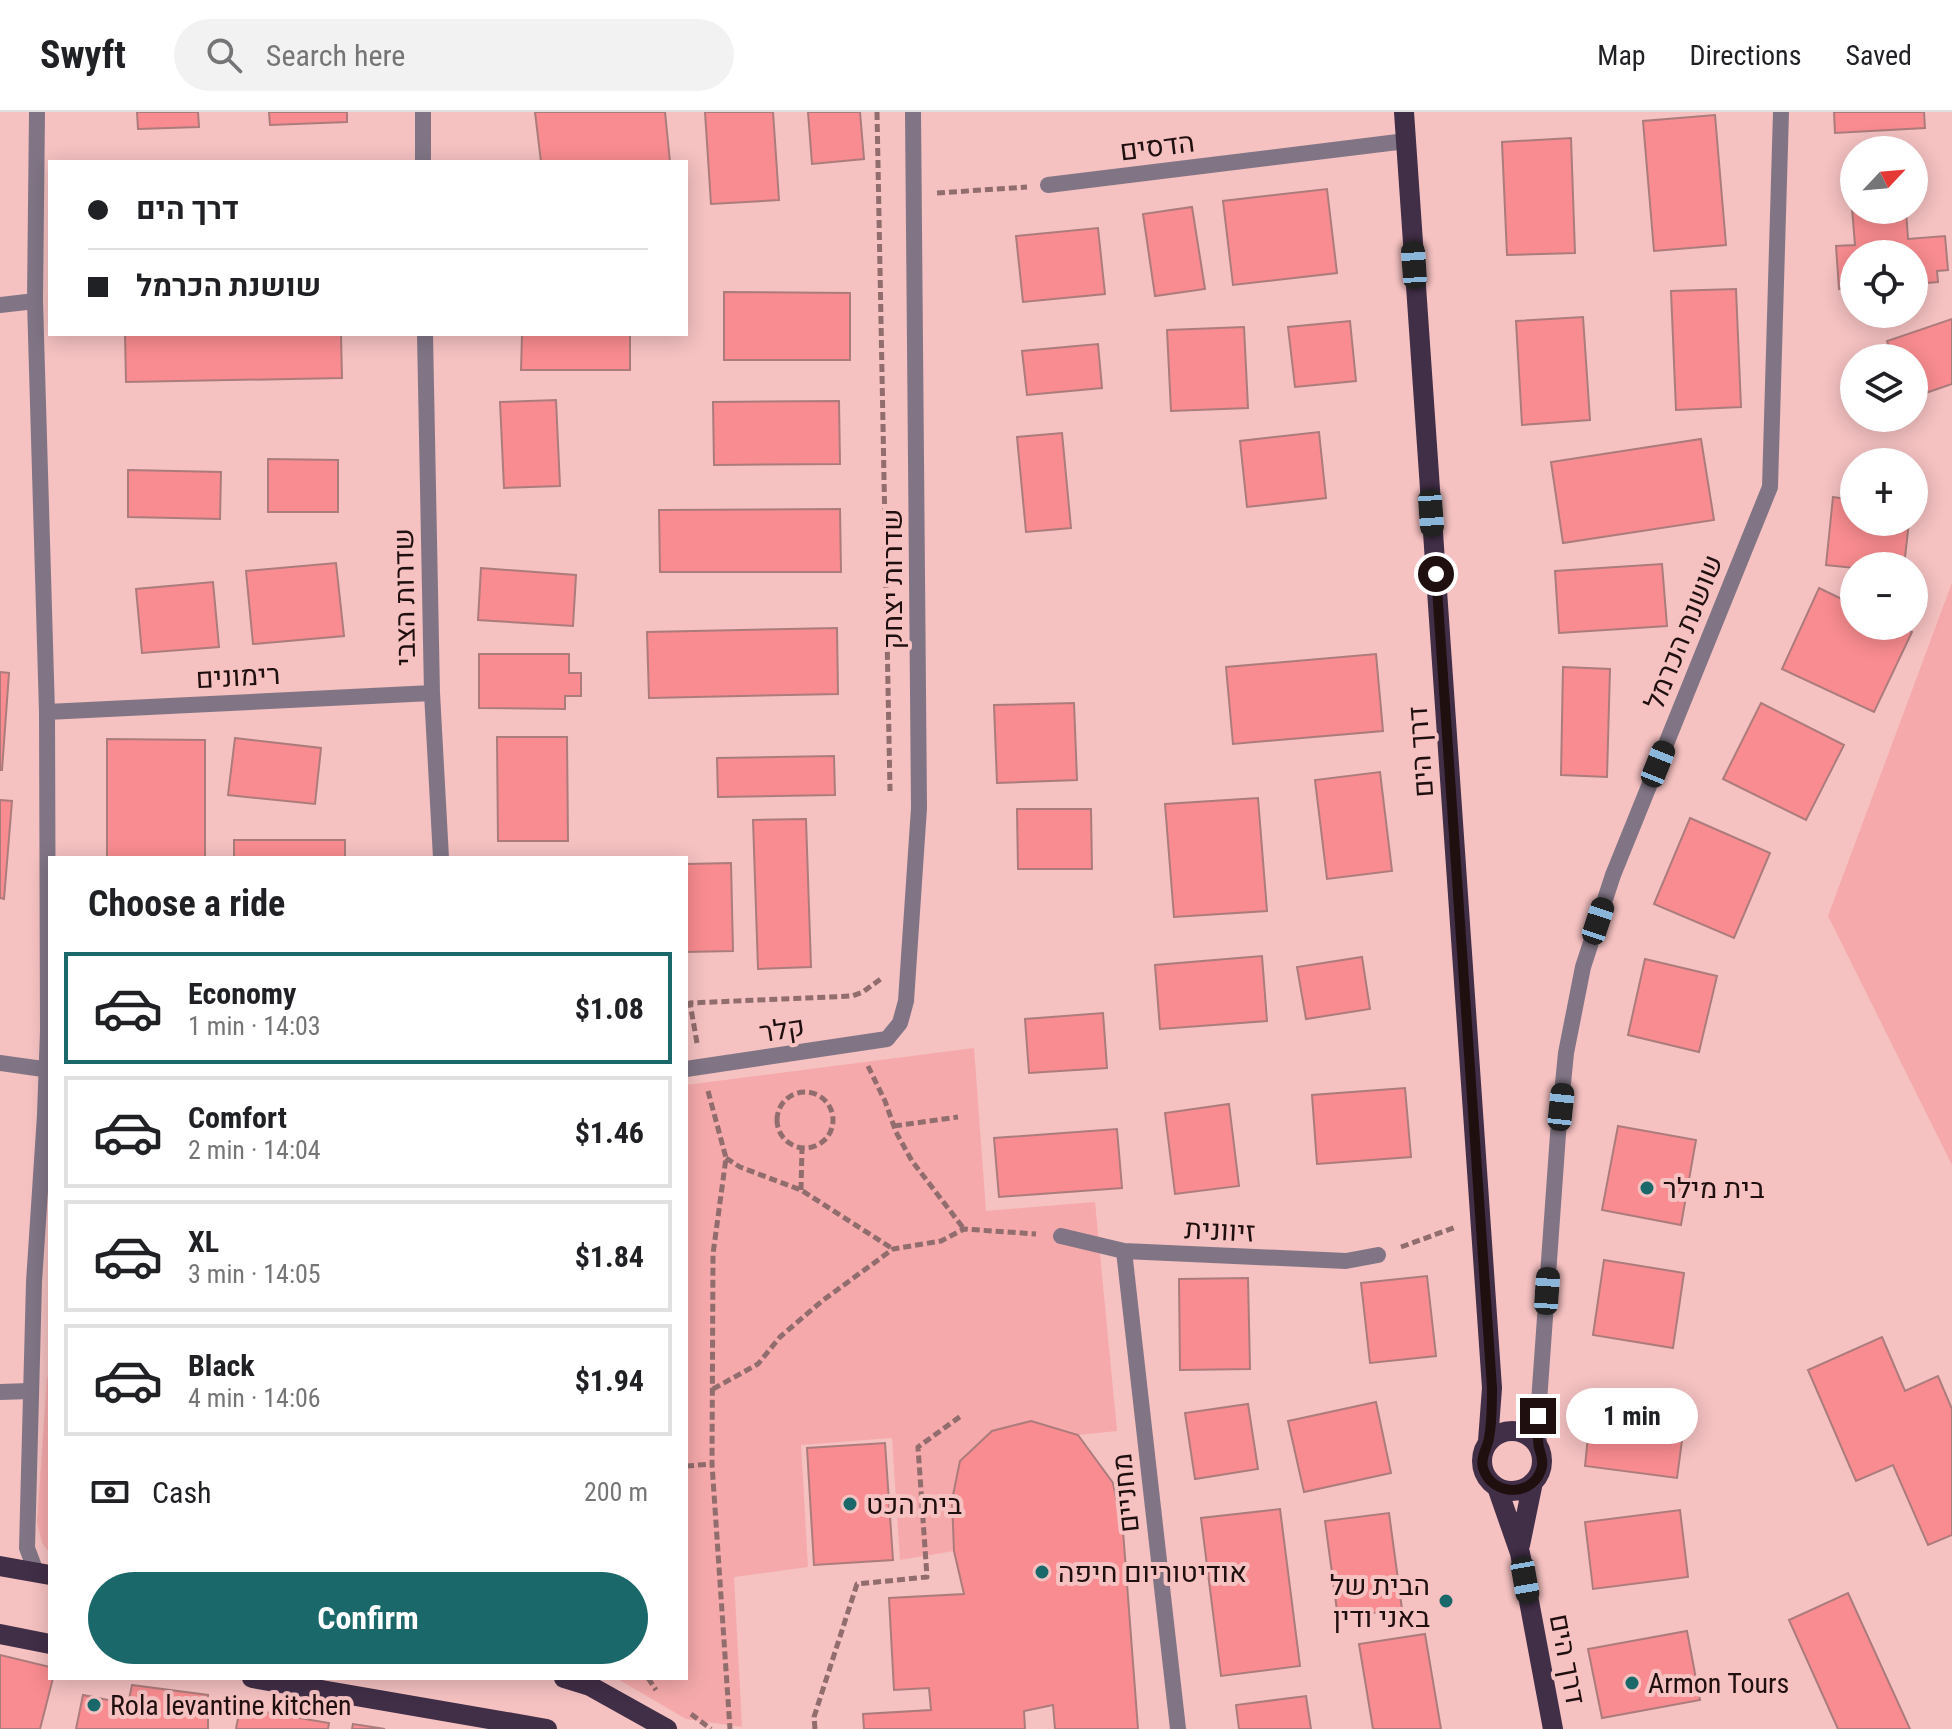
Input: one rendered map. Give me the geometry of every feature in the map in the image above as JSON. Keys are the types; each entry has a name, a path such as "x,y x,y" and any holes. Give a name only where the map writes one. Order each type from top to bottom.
{"main road":[{"name":"דרך הים","path":"1404,112 1492,1388 1488,1441"},
{"name":"דרך הים","path":"1492,1388 1500,1412 1515,1431"},
{"path":"1505,1431 1524,1433 1539,1446 1542,1465 1533,1482 1516,1491 1497,1487 1482,1466 1488,1441 1505,1431"},
{"name":"דרך הים","path":"1520,1553 1533,1482"},
{"name":"דרך הים","path":"1497,1487 1520,1553 1553,1729"},
{"path":"0,1566 43,1574"},
{"path":"0,1634 48,1644"},
{"path":"264,1680 547,1729"},
{"path":"570,1680 590,1686 667,1729"}],"street":[{"path":"37,112 35,301 47,712 48,891"},
{"path":"423,112 423,160"},
{"name":"שדרות יצחק","path":"887,1039 900,1023 906,1001 919,808 913,112"},
{"name":"שושנת הכרמל","path":"1539,1446 1538,1416 1558,1134 1566,1053 1583,967 1613,875 1770,487 1781,112"},
{"name":"הדסים","path":"1048,185 1406,141"},
{"path":"0,305 35,301"},
{"name":"שדרות הצבי","path":"425,336 432,693 441,856"},
{"name":"רימונים","path":"47,712 432,693"},
{"name":"קלר","path":"694,1068 887,1039"},
{"path":"0,1063 48,1070"},
{"path":"43,1574 27,1548 34,1282 48,1084"},
{"name":"זיוונית","path":"1061,1236 1124,1251 1346,1261 1378,1255"},
{"name":"מחניים","path":"1124,1251 1178,1729"},
{"path":"0,1392 30,1391"}],"path":[{"path":"877,112 890,806"},
{"path":"913,195 1048,185"},
{"path":"730,1729 712,1464 713,1254 726,1158 694,1068 690,1003 852,996 880,981 885,973"},
{"path":"863,1053 912,1161 964,1229"},
{"path":"798,1092 813,1092 826,1100 833,1113 833,1128 825,1141 812,1148 802,1148 784,1140 777,1127 777,1112 785,1099 798,1092"},
{"path":"894,1126 958,1117"},
{"path":"801,1190 802,1148"},
{"path":"726,1158 740,1167 801,1190 893,1249"},
{"path":"1378,1255 1480,1216"},
{"path":"713,1389 758,1364 780,1337 811,1310 893,1249 941,1241 964,1229 1061,1236"},
{"path":"815,1729 814,1717 857,1584 927,1577 918,1447 961,1416"},
{"path":"688,1466 712,1464"}],"shaded area":[{"path":"1952,583 1952,1165 1828,916"},
{"path":"974,1048 986,1211 1095,1202 1117,1431 1078,1435 1031,1421 992,1431 960,1461 952,1500 954,1551 900,1560 892,1438 801,1445 808,1567 734,1577 742,1727 686,1719 619,1680 688,1680 688,1085"},
{"path":"48,1377 48,1550 42,1543 37,1523"}],"building":[{"path":"137,112 198,112 199,127 138,129"},
{"path":"269,112 347,112 347,122 270,125"},
{"path":"535,112 665,112 670,160 541,160"},
{"path":"705,112 773,112 779,200 711,204"},
{"path":"808,112 860,112 864,159 812,164"},
{"path":"1834,112 1924,112 1925,128 1835,133"},
{"path":"1715,115 1726,245 1654,251 1643,121"},
{"path":"1571,138 1575,253 1507,255 1502,142"},
{"path":"1327,189 1337,273 1233,285 1223,201"},
{"path":"1192,207 1205,289 1155,296 1143,214"},
{"path":"1853,224 1907,224 1908,239 1945,236 1948,270 1937,271 1938,282 1928,283 1928,240 1855,240"},
{"path":"1098,228 1105,294 1023,302 1016,236"},
{"path":"1836,246 1840,246 1840,289 1839,289"},
{"path":"1736,289 1741,407 1676,410 1671,291"},
{"path":"724,292 850,293 850,360 724,360"},
{"path":"1583,317 1590,420 1522,425 1516,321"},
{"path":"1952,319 1952,384 1928,392 1928,344 1888,344 1887,341"},
{"path":"1350,321 1356,381 1295,387 1288,327"},
{"path":"1244,327 1248,408 1171,411 1167,330"},
{"path":"125,336 341,336 342,378 126,382"},
{"path":"522,336 630,336 630,370 521,370"},
{"path":"1098,344 1102,388 1027,395 1022,351"},
{"path":"556,400 560,486 504,488 500,402"},
{"path":"839,401 840,464 714,465 713,402"},
{"path":"1319,432 1326,498 1247,507 1240,441"},
{"path":"1062,433 1071,528 1026,532 1017,437"},
{"path":"1701,439 1714,520 1563,543 1551,462"},
{"path":"268,459 338,460 338,512 268,512"},
{"path":"128,470 221,472 220,519 128,517"},
{"path":"1833,497 1840,498 1840,536 1907,536 1906,552 1840,552 1840,566 1826,565"},
{"path":"840,509 841,572 660,572 659,510"},
{"path":"336,563 344,636 253,644 246,571"},
{"path":"1662,564 1667,626 1559,633 1555,571"},
{"path":"481,568 576,575 573,626 478,620"},
{"path":"213,582 219,647 142,653 136,589"},
{"path":"1819,588 1840,598 1840,640 1908,640 1874,712 1782,669"},
{"path":"837,628 838,694 649,698 647,632"},
{"path":"479,654 569,654 569,673 581,673 581,696 565,696 565,709 479,708"},
{"path":"1376,654 1383,731 1233,744 1226,667"},
{"path":"1563,667 1610,669 1607,777 1561,775"},
{"path":"0,672 9,673 2,770 0,770"},
{"path":"1074,703 1077,780 997,783 994,705"},
{"path":"1761,703 1844,745 1806,820 1723,779"},
{"path":"497,737 567,737 568,841 498,841"},
{"path":"235,738 321,748 315,804 228,795"},
{"path":"107,739 205,740 205,856 107,856"},
{"path":"834,756 835,795 718,797 717,758"},
{"path":"1380,772 1392,871 1327,879 1315,780"},
{"path":"1258,798 1267,911 1174,917 1165,804"},
{"path":"0,800 12,801 4,899 0,898"},
{"path":"1017,809 1091,809 1092,869 1018,869"},
{"path":"1690,818 1770,853 1734,938 1654,904"},
{"path":"806,819 811,967 758,969 753,820"},
{"path":"234,840 345,840 345,856 234,856"},
{"path":"731,863 733,951 688,952 688,864"},
{"path":"1262,956 1267,1021 1160,1029 1155,965"},
{"path":"1362,957 1370,1009 1306,1019 1297,967"},
{"path":"1645,959 1717,976 1699,1052 1628,1035"},
{"path":"1103,1013 1107,1068 1029,1073 1025,1019"},
{"path":"1405,1088 1411,1157 1317,1164 1312,1095"},
{"path":"1229,1104 1239,1186 1175,1194 1165,1113"},
{"name":"בית מילר","path":"1618,1126 1696,1140 1681,1225 1602,1210"},
{"path":"1117,1129 1122,1188 999,1197 994,1138"},
{"path":"1604,1260 1684,1273 1673,1348 1593,1335"},
{"path":"1427,1276 1436,1356 1370,1363 1361,1283"},
{"path":"1248,1278 1250,1369 1180,1370 1179,1279"},
{"path":"1882,1337 1905,1391 1938,1376 1952,1409 1952,1535 1928,1545 1893,1465 1856,1481 1808,1370"},
{"path":"1376,1402 1391,1473 1304,1492 1288,1421"},
{"path":"1248,1404 1258,1469 1195,1479 1185,1413"},
{"path":"1591,1408 1685,1418 1677,1478 1585,1466"},
{"name":"אודיטוריום חיפה","path":"1031,1421 1078,1435 1113,1483 1123,1531 1138,1729 1055,1729 1053,1705 1024,1711 1025,1729 864,1729 863,1714 931,1710 929,1688 894,1690 889,1598 964,1594 954,1551 952,1500 960,1461 992,1431"},
{"name":"בית הכט","path":"885,1443 893,1560 814,1565 807,1448"},
{"path":"1280,1509 1300,1666 1221,1676 1201,1518"},
{"path":"1680,1510 1688,1577 1593,1589 1585,1522"},
{"path":"1389,1513 1402,1609 1338,1618 1325,1521"},
{"path":"1848,1593 1910,1729 1838,1729 1789,1620"},
{"path":"1687,1631 1700,1700 1602,1718 1588,1649"},
{"path":"1425,1634 1441,1729 1373,1729 1359,1644"},
{"path":"0,1655 48,1667 48,1680 52,1680 40,1729 0,1729"},
{"path":"132,1685 208,1695 208,1729 76,1729 83,1695 128,1704"},
{"path":"1306,1696 1311,1729 1239,1729 1236,1705"},
{"path":"240,1708 329,1723 328,1729 236,1729"},
{"path":"353,1724 385,1729 352,1729"}],"place":[{"name":"בית מילר","path":"1647,1188"},
{"name":"בית הכט","path":"850,1504"},
{"name":"אודיטוריום חיפה","path":"1042,1572"},
{"name":"הבית של באני ודין","path":"1446,1601"},
{"name":"Armon Tours","path":"1632,1683"},
{"name":"Rola levantine kitchen","path":"94,1705"}],"route":[{"path":"1436,574 1492,1388 1488,1441 1482,1461 1484,1471 1497,1487 1516,1491 1525,1488 1539,1475 1542,1456 1538,1416"}]}
